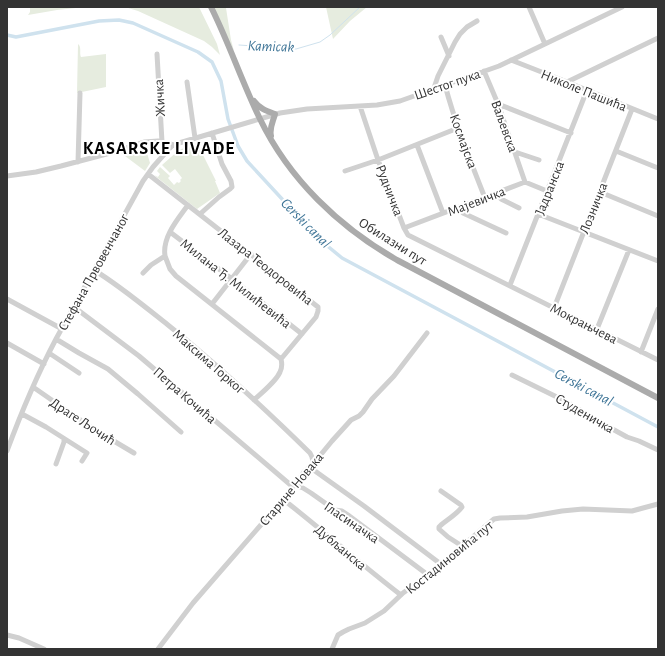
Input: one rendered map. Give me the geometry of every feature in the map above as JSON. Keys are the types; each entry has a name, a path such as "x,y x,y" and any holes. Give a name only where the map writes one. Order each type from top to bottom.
{"main road":[{"name":"Обилазни пут","path":"211,7 260,119 272,142 289,166 314,196 337,219 367,241 423,274 658,398"},
{"path":"251,99 262,109 275,114 270,129 272,142"}],"street":[{"path":"529,7 545,44"},
{"name":"Шестог пука","path":"241,124 275,114 299,110 377,105 394,102 484,71 511,60 622,7"},
{"path":"434,88 438,76 460,34 467,27 477,21"},
{"path":"441,37 449,56"},
{"path":"567,82 658,38"},
{"name":"Жичка","path":"157,54 162,142"},
{"name":"Николе Пашића","path":"511,60 658,119"},
{"name":"Ваљевска","path":"484,71 498,104 525,182"},
{"path":"187,82 195,138"},
{"name":"Космајска","path":"445,85 458,128 485,198"},
{"name":"Јадранска","path":"510,285 587,90"},
{"path":"78,162 80,94"},
{"path":"498,104 571,133"},
{"name":"Рудничка","path":"360,106 378,160 408,235 510,285"},
{"name":"Лозничка","path":"554,308 632,109"},
{"name":"Стефана Првовенчаног","path":"7,451 33,387 56,339 148,174 166,152 174,145 241,124"},
{"path":"346,171 378,160 458,128"},
{"path":"200,214 232,187 231,181 222,164 212,133"},
{"path":"7,176 36,172 78,162 144,142 153,141 174,145"},
{"path":"417,145 444,213"},
{"path":"616,151 658,168"},
{"path":"515,152 539,160"},
{"name":"Лазара Теодоровића","path":"148,174 318,307 316,317 281,359"},
{"path":"525,182 548,191"},
{"name":"Мајевичка","path":"404,228 525,182"},
{"path":"600,192 658,216"},
{"path":"496,193 501,199 518,208"},
{"path":"188,205 170,232 165,247 165,256 170,269 176,276 281,359 282,367 279,374 254,400"},
{"path":"458,208 506,233"},
{"path":"538,214 658,262"},
{"name":"Милана Ђ. Милићевића","path":"170,232 302,334"},
{"path":"597,329 629,250"},
{"path":"212,304 251,254"},
{"path":"143,273 151,264 165,256"},
{"name":"Максима Горког","path":"94,270 118,286 207,357 310,453 315,471 442,565"},
{"name":"Мокрањчева","path":"510,285 658,360"},
{"path":"7,299 62,328"},
{"name":"Петра Кочића","path":"74,307 139,356 294,486"},
{"path":"641,352 658,309"},
{"name":"Старине Новака","path":"158,649 193,603 294,486 304,472 351,420 363,412 372,398 394,376 427,334"},
{"path":"56,339 108,369 181,432"},
{"path":"7,344 44,364"},
{"path":"49,353 79,374"},
{"name":"Студеничка","path":"512,375 565,401 627,437 658,450"},
{"name":"Драге Љочић","path":"33,387 92,428 134,453"},
{"path":"22,414 41,424 87,454 82,461"},
{"path":"56,464 64,439"},
{"name":"Гласиначка","path":"294,486 303,488 334,510 342,511 348,515 428,576"},
{"path":"441,491 462,506 439,527 448,537 462,546"},
{"name":"Дубљанска","path":"285,496 286,502 401,595"},
{"name":"Костадиновића пут","path":"332,649 338,635 365,623 384,611 401,595 442,565 494,519 527,517 583,509 632,511 658,504"},
{"path":"7,635 19,638 44,649"}],"shaded area":[{"path":"30,7 85,7 28,15 30,12"},
{"path":"125,7 199,7 217,44 220,55 204,41 138,11"},
{"path":"213,7 226,8 234,51"},
{"path":"326,7 367,7 350,21 333,39"},
{"path":"78,44 80,47 81,57 106,54 106,87 77,93"},
{"path":"197,143 216,181 220,193 197,209 154,175 158,177 160,174 157,171 160,167 170,176 168,178 174,185 177,182 179,183 182,178 175,169 170,173 162,165 179,150"},
{"path":"134,150 136,156 147,153 150,163 145,171 121,153"}],"waterway":[{"name":"Kamicak","path":"239,45 296,49 320,42 330,35 360,7"},
{"name":"Cerski canal","path":"7,35 16,37 99,21 119,20 133,23 198,52 212,62 221,81 228,119 238,146 247,161 319,239 342,258 658,427"}],"district":[{"name":"KASARSKE LIVADE","path":"159,148"}]}
